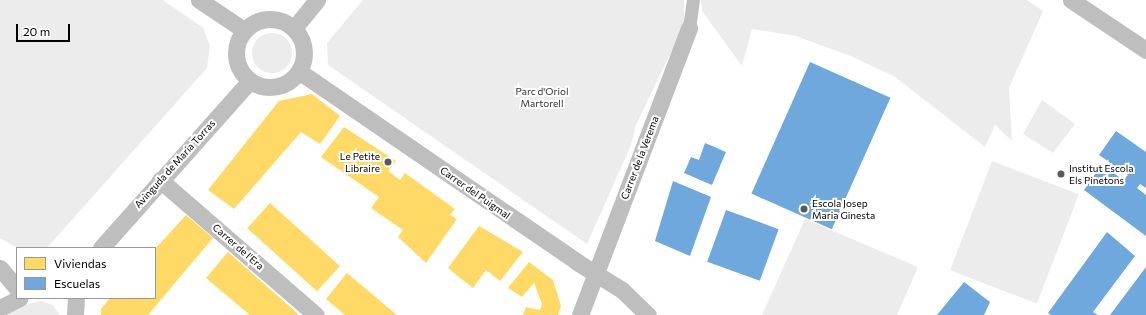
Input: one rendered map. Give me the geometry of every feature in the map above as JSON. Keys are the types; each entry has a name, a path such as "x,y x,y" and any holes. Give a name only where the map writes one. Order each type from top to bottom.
{"street":[{"path":"199,0 244,30"},
{"path":"295,27 317,0"},
{"name":"Carrer de la Verema","path":"580,315 689,28 693,0"},
{"path":"1071,0 1146,50"},
{"path":"268,18 295,27 305,49 300,72 287,83 276,87 250,81 239,69 236,57 237,41 244,30 268,18"},
{"name":"Carrer del Puigmal","path":"300,72 596,274 622,290 648,315"},
{"name":"Avinguda de Maria Torras","path":"102,247 160,180 250,81"},
{"name":"Carrer de l'Era","path":"160,180 316,315"},
{"path":"0,268 16,287"},
{"path":"0,308 18,299"}],"green space":[{"path":"0,0 163,0 203,28 210,46 207,68 48,247 16,247 0,238"},
{"name":"Parc d'Oriol Martorell","path":"363,0 684,0 684,25 636,125 631,145 587,244 328,65 327,43"},
{"path":"701,0 1027,0 1043,11 1009,88 1012,141 995,125 985,147 895,77 853,57 796,36 752,29 742,66 702,11"},
{"path":"276,33 283,36 289,42 292,53 291,61 283,70 276,73 268,73 261,70 253,61 252,49 255,42 264,34"},
{"path":"1042,100 1075,124 1053,153 1023,134"},
{"path":"992,161 1079,194 1037,304 950,270"},
{"path":"805,219 918,267 897,315 762,315"},
{"path":"41,301 53,305 60,315 8,315 21,306"}],"building: Viviendas":[{"path":"312,94 340,116 320,144 301,132 234,209 208,190 279,101"},
{"path":"344,127 396,161 388,171 400,180 405,173 455,209 450,215 457,219 426,263 398,237 403,230 371,208 379,197 321,157"},
{"path":"270,203 340,266 317,291 247,228"},
{"path":"186,215 213,238 148,315 101,315 101,309 109,299 156,299 156,248"},
{"path":"479,226 523,252 500,281 486,270 473,288 448,268"},
{"path":"228,252 298,314 250,315 206,278"},
{"path":"529,262 553,280 561,306 558,315 523,315 526,307 540,310 542,304 534,283 522,297 508,288"},
{"path":"347,273 397,315 345,315 326,299"}],"building: Escuelas":[{"path":"810,62 890,98 832,229 751,194"},
{"path":"1116,131 1146,152 1146,188 1140,184 1137,188 1146,195 1146,236 1084,190 1102,164 1123,180 1128,175 1099,155"},
{"path":"705,143 726,152 712,185 684,173 691,157 699,160"},
{"path":"673,181 711,197 690,256 655,241"},
{"path":"726,210 779,229 760,281 707,262"},
{"path":"1107,232 1135,256 1093,312 1098,315 1051,315 1048,313"},
{"path":"1146,267 1146,315 1110,315"},
{"path":"964,282 990,302 984,315 937,315"}],"place":[{"name":"Le Petite Libraire","path":"388,162"},
{"name":"Institut Escola Els Pinetons","path":"1061,174"},
{"name":"Escola Josep Maria Ginesta","path":"804,209"}]}
